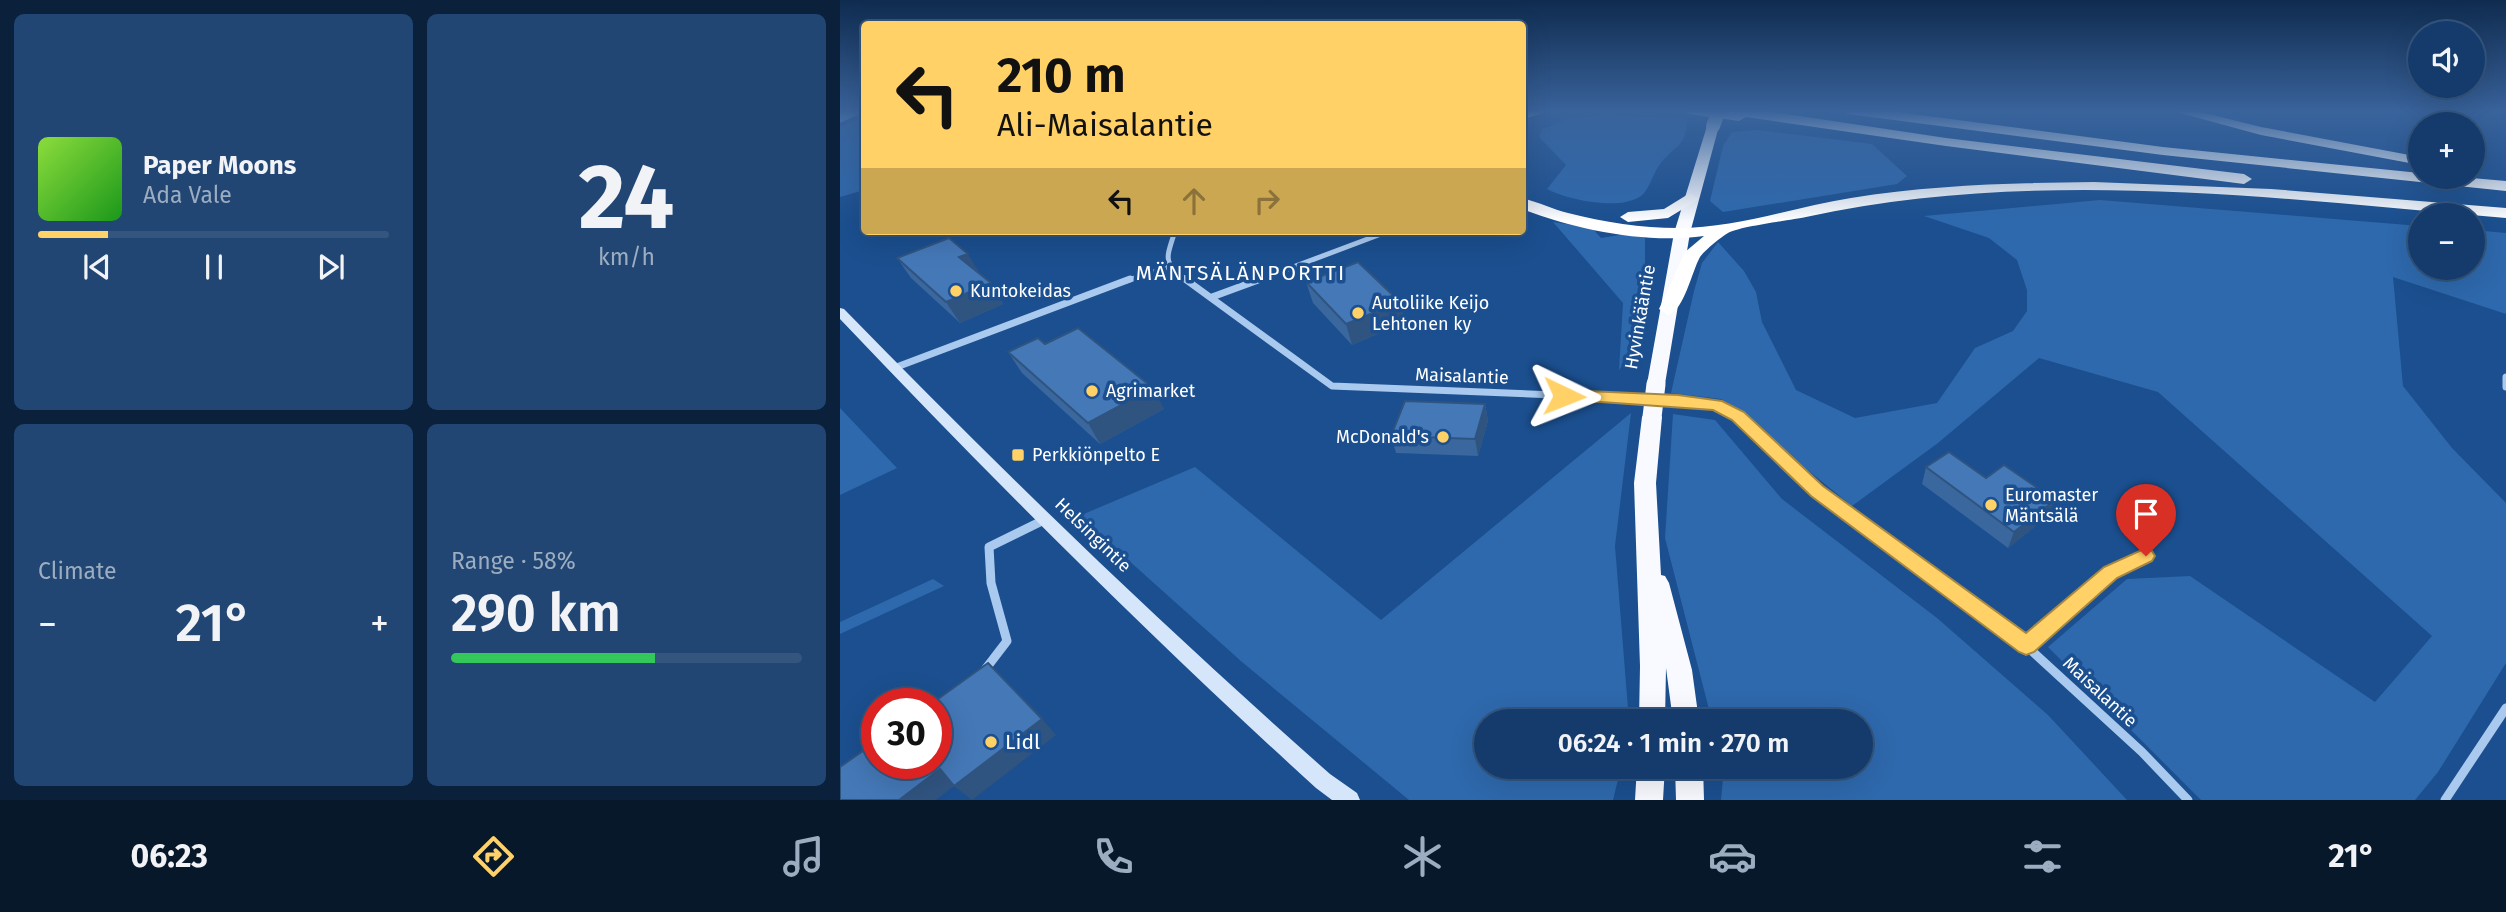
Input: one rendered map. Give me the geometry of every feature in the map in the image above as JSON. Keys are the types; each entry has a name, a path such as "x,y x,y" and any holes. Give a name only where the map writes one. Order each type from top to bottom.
{"highway":[{"name":"Hyvinkääntie","path":"1653,709 1645,483 1668,309 1690,198 1706,147"},
{"path":"1992,147 2186,172 2506,207"},
{"path":"2135,147 2506,186"},
{"path":"2348,147 2408,158"},
{"path":"2485,171 2506,174"},
{"path":"1526,204 1552,214 1593,222 1682,233 1903,196 2036,187 2150,187 2506,213"},
{"path":"1526,193 1559,205 1601,214 1641,217 1668,214 1690,198"},
{"path":"1668,309 1689,261 1699,247 1722,232 1749,223"},
{"name":"Hyvinkääntie","path":"1646,537 1679,670 1684,709"},
{"path":"1649,800 1650,779"},
{"path":"1689,779 1690,800"}],"main road":[{"name":"Helsingintie","path":"840,312 1044,520 1177,648 1323,781 1350,800"},
{"name":"Helsingintie","path":"1323,781 1337,800"}],"street":[{"path":"894,368 1169,267 1166,259 1174,235"},
{"path":"1212,297 1378,235"},
{"name":"Maisalantie","path":"1169,267 1332,386 1678,400 1717,405 1738,416 1817,491 2026,646 2142,752 2188,800"},
{"path":"2506,376 2506,387"},
{"path":"978,677 992,664 1007,641 989,580 989,547 1044,520"},
{"path":"2026,646 2110,573 2146,556"},
{"path":"2445,800 2506,708"}],"shaded area":[{"path":"840,147 861,147 861,191 840,197"},
{"path":"1549,147 1676,147 1658,167 1641,196 1620,203 1580,200 1547,189 1566,165"},
{"path":"1723,147 1876,147 1907,176 1897,184 1723,212 1710,201"},
{"path":"2100,200 2408,225 2408,280 2485,280 2485,231 2506,233 2506,314 2393,277 2403,386 2452,448 2506,503 2506,663 2438,772 2415,800 2201,800 2048,647 2127,579 2190,576 2375,702 2432,636 2158,392 2039,358 1938,443 1852,506 1799,463 1746,413 1721,399 1671,393 1702,263 1718,242 1744,271 1756,292 1762,322 1796,390 1855,418 1937,403 1975,348 2013,331 2027,311 2027,290 2017,260 1989,238 1924,216"},
{"path":"1553,222 1592,228 1601,238 1631,233 1645,238 1645,264 1632,352 1619,370 1623,303"},
{"path":"840,408 897,468 840,495"},
{"path":"1631,413 1615,546 1628,709 1474,709 1474,779 1618,779 1613,800 1409,800 1242,662 1079,516 1195,467 1381,620"},
{"path":"1673,414 1715,420 1782,499 1937,618 2048,715 2127,800 1721,800 1723,779 1873,779 1873,709 1709,709 1665,538"},
{"path":"933,579 944,586 840,634 840,622"}],"building":[{"path":"949,238 968,254 959,257 991,283 946,302 897,258"},
{"path":"1358,262 1400,302 1346,324 1306,282"},
{"name":"Agrimarket","path":"1078,328 1153,388 1088,423 1008,352 1038,338 1045,344"},
{"path":"1405,401 1485,404 1475,439 1391,436"},
{"path":"1949,452 1986,478 2004,465 2055,500 2014,532 1926,467"},
{"path":"988,663 1042,719 954,786 948,779 952,779 952,689"},
{"path":"861,752 861,779 927,779 899,800 840,800 840,767"}],"place":[{"name":"Kuntokeidas","path":"956,291"},
{"name":"Autoliike Keijo Lehtonen ky","path":"1358,313"},
{"name":"Agrimarket","path":"1092,391"},
{"name":"McDonald's","path":"1443,437"},
{"name":"Perkkiönpelto E","path":"1018,455"},
{"name":"Euromaster Mäntsälä","path":"1991,505"},
{"name":"Lidl","path":"991,742"}],"district":[{"name":"MÄNTSÄLÄNPORTTI","path":"1241,273"}],"route":[{"path":"1564,396 1678,400 1717,405 1738,416 1817,491 2010,631 2026,646 2110,573 2146,556"}]}
